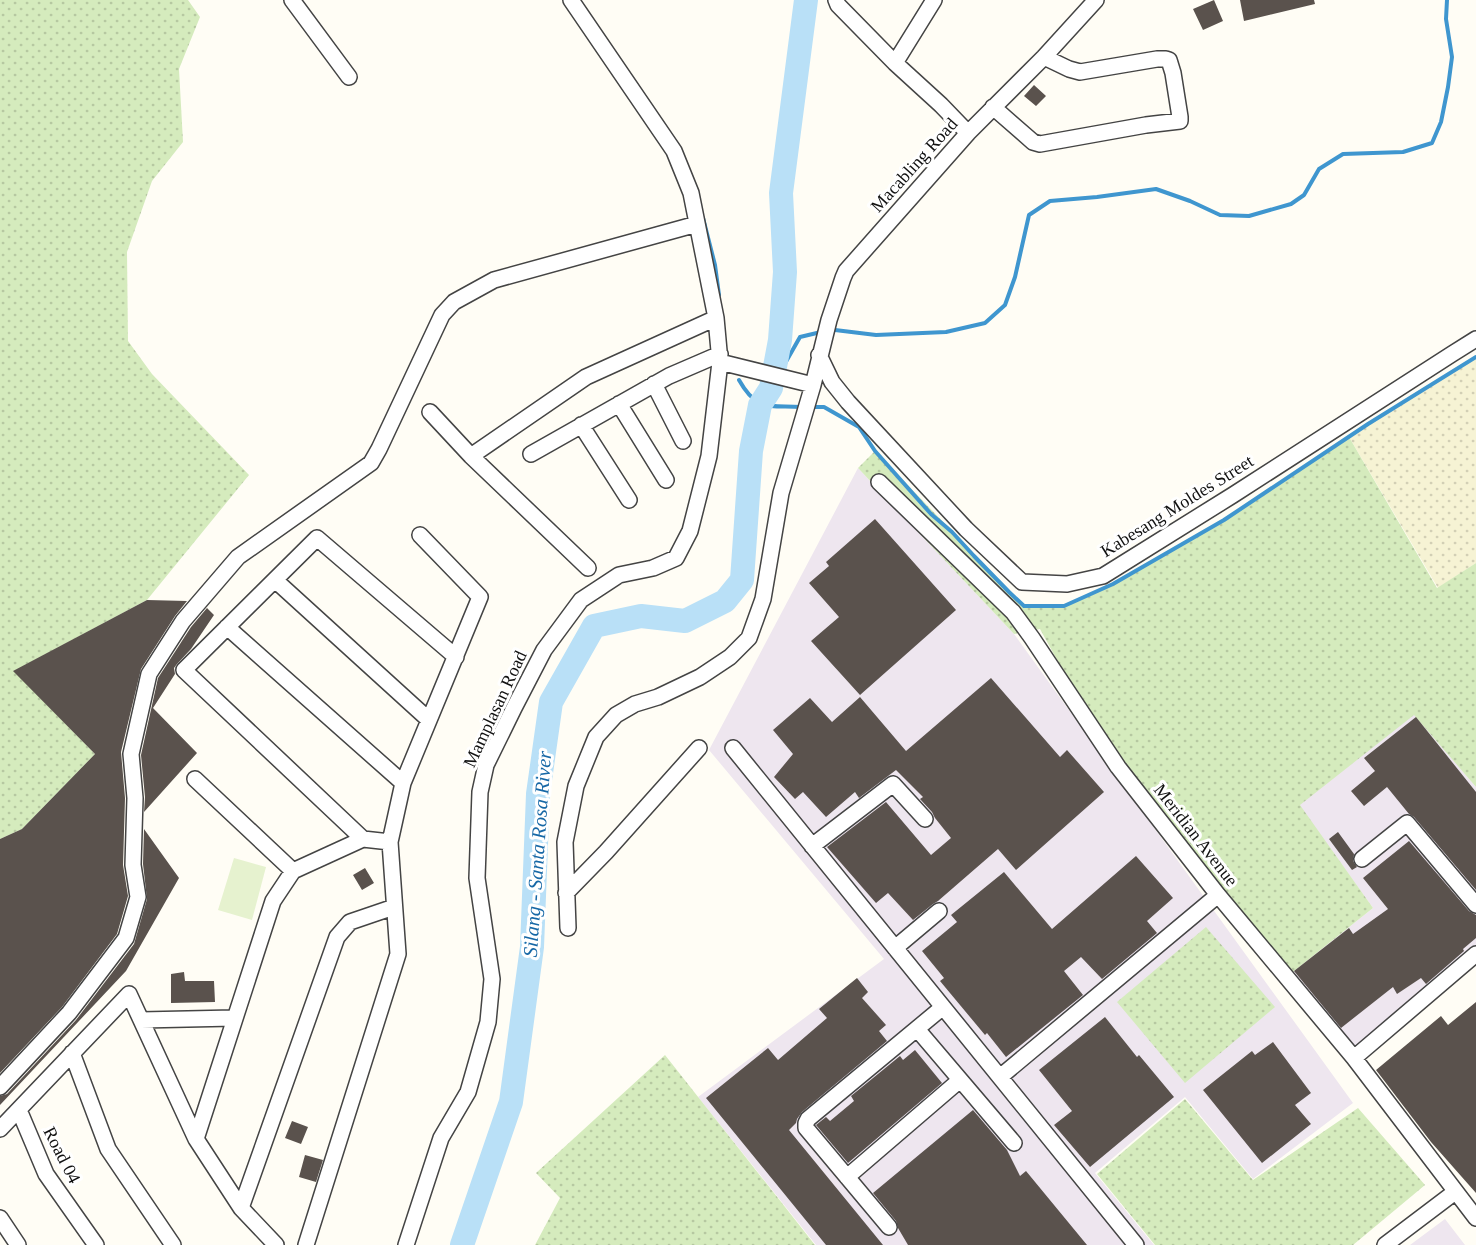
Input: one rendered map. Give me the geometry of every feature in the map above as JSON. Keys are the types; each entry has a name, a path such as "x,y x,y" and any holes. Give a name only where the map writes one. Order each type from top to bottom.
{"street":[{"path":"292,0 349,77"},
{"name":"Mamplasan Road","path":"406,1245 441,1138 468,1092 488,1022 492,979 477,878 480,792 486,765 544,650 580,600 619,575 653,568 676,558 690,531 709,456 720,358 716,318 691,193 674,151 571,0"},
{"path":"836,0 838,5 895,63 968,133"},
{"path":"895,63 934,0"},
{"name":"Macabling Road","path":"568,928 565,842 576,786 596,737 616,715 635,704 658,697 700,677 730,657 749,638 763,599 781,493 807,384 819,356 846,271 968,133 1044,57 1096,0"},
{"path":"993,107 1034,142 1040,144 1180,121 1169,60 1158,59 1080,72 1044,57"},
{"path":"0,1087 69,1013 126,938 138,897 134,865 135,798 131,754 149,675 183,621 238,557 371,463 442,315 454,302 494,280 697,224"},
{"path":"471,456 586,377 716,318"},
{"name":"Kabesang Moldes Street","path":"819,356 832,382 848,402 966,529 1022,582 1067,584 1103,576 1476,339"},
{"path":"531,454 669,376 720,358 807,384"},
{"path":"654,384 683,441"},
{"path":"619,404 666,480"},
{"path":"430,412 471,456 588,568"},
{"path":"581,425 629,500"},
{"name":"Meridian Avenue","path":"879,482 1013,612 1118,766 1218,895 1354,1058 1476,1218"},
{"path":"306,1245 398,954 390,842 403,783 480,597 420,535"},
{"path":"363,839 184,670 317,538 456,657"},
{"path":"275,580 429,720"},
{"path":"227,627 403,783"},
{"path":"566,893 699,748"},
{"path":"733,748 1136,1245"},
{"path":"195,779 293,871"},
{"path":"812,846 893,784 925,819"},
{"path":"1362,859 1407,823 1476,905"},
{"path":"195,1139 273,902 293,871 363,839 390,842"},
{"path":"1000,1077 1218,895"},
{"path":"241,1208 337,937 350,922 394,907"},
{"path":"895,948 939,911"},
{"path":"1354,1058 1476,954"},
{"path":"0,1129 129,994 195,1139 241,1208 276,1245"},
{"path":"889,1227 806,1128 806,1123 943,1007"},
{"path":"141,1020 234,1018"},
{"path":"917,1029 1014,1143"},
{"path":"72,1053 108,1149 173,1245"},
{"path":"847,1177 960,1080"},
{"name":"Road 04","path":"19,1110 46,1174 96,1245"},
{"path":"1385,1245 1455,1192"},
{"path":"0,1218 18,1245"}],"shaded area":[{"path":"1476,357 1476,563 1438,588 1349,437"},
{"path":"858,468 1014,634 1353,1103 1253,1179 1185,1097 1095,1173 1154,1245 816,1245 698,1097 884,959 709,750"},
{"path":"1414,714 1476,787 1476,949 1353,1054 1289,975 1373,908 1299,805"},
{"path":"1445,1219 1465,1245 1410,1245"}],"green space":[{"path":"0,0 188,0 200,17 179,69 183,142 152,181 127,252 128,341 152,374 249,475 147,600 14,671 95,754 22,829 0,839"},
{"path":"1349,437 1437,588 1476,563 1476,787 1414,715 1300,805 1373,908 1289,975 1116,767 1040,629 1014,634 858,468 875,451 1024,606 1063,606 1113,584 1224,520"},
{"path":"234,858 266,867 252,920 218,910"},
{"path":"1206,927 1275,1007 1185,1083 1117,1002"},
{"path":"665,1055 815,1245 535,1245 560,1198 536,1173"},
{"path":"1185,1099 1253,1180 1358,1108 1425,1185 1353,1245 1155,1245 1097,1174"}],"building":[{"path":"1214,0 1223,21 1203,30 1193,9"},
{"path":"1240,0 1314,0 1315,4 1244,21"},
{"path":"1034,85 1046,96 1036,106 1024,96"},
{"path":"875,519 956,610 860,695 811,641 839,617 809,583 829,566 826,562"},
{"path":"147,600 187,601 141,669 121,752 125,798 123,865 128,896 117,934 62,1007 0,1073 0,839 22,829 95,754 13,671"},
{"path":"207,608 214,615 191,649 174,668 175,674 153,708 197,753 144,812 141,755 158,678 191,627"},
{"path":"991,678 1060,757 1067,750 1104,792 1016,870 998,849 913,920 888,893 876,903 827,847 886,802 931,855 951,838 920,799 923,797 896,770 859,798 855,792 826,817 803,792 795,799 774,777 793,754 773,730 810,698 832,722 860,697 906,751"},
{"path":"1416,717 1476,792 1476,890 1387,787 1364,806 1351,791 1375,771 1364,758"},
{"path":"144,829 179,878 126,971 0,1105 0,1096 7,1094 76,1020 134,944 147,899 143,864"},
{"path":"1338,832 1354,854 1353,861 1357,867 1352,870 1329,839"},
{"path":"1409,841 1469,911 1476,915 1476,938 1426,984 1421,978 1397,994 1393,987 1341,1028 1294,971 1349,928 1353,934 1388,909 1363,878"},
{"path":"1136,856 1173,898 1147,921 1157,933 1102,979 1081,957 1064,971 1083,995 1006,1057 940,981 944,978 922,951 957,922 951,915 1004,872 1052,929"},
{"path":"365,868 374,883 362,890 353,875"},
{"path":"184,972 185,981 214,981 215,1002 171,1003 171,974"},
{"path":"857,978 868,992 862,998 886,1025 879,1031 887,1041 802,1112 789,1130 883,1245 826,1245 706,1098 768,1048 778,1060 827,1018 819,1009"},
{"path":"1476,1002 1476,1193 1431,1142 1376,1070 1441,1016 1448,1025"},
{"path":"1105,1017 1137,1057 1139,1055 1174,1097 1090,1167 1054,1125 1072,1111 1039,1070"},
{"path":"1273,1042 1311,1093 1295,1105 1311,1124 1262,1163 1203,1090 1252,1051 1255,1055"},
{"path":"915,1050 942,1083 848,1163 816,1125 826,1117 830,1121 854,1101 851,1096 900,1056 903,1060"},
{"path":"973,1110 1007,1150 1020,1176 1026,1171 1087,1245 908,1245 896,1221 873,1193"},
{"path":"292,1121 308,1127 301,1144 285,1138"},
{"path":"305,1155 323,1160 316,1182 299,1177"}],"waterway":[{"name":"Silang - Santa Rosa River","path":"462,1245 511,1102 532,947 538,794 551,702 594,626 641,616 685,621 725,601 742,580 751,451 760,405 771,388 780,340 785,272 781,193 806,0"},
{"path":"835,330 876,335 946,332 985,323 1005,305 1015,277 1029,215 1050,201 1156,189 1220,215 1249,216 1291,204 1304,195 1319,169 1343,154 1403,152 1432,143 1441,122 1452,57 1446,19 1447,0"},
{"path":"703,218 715,265 719,295"},
{"path":"779,374 800,337 821,332"},
{"path":"812,407 824,407 859,427 875,451 931,514 952,532 1024,606 1064,606 1113,584 1224,520 1368,424 1476,357"},
{"name":"Silang - Santa Rosa River","path":"739,380 758,402 772,406 801,407"},
{"name":"Silang - Santa Rosa River","path":"760,405 775,380"}]}
